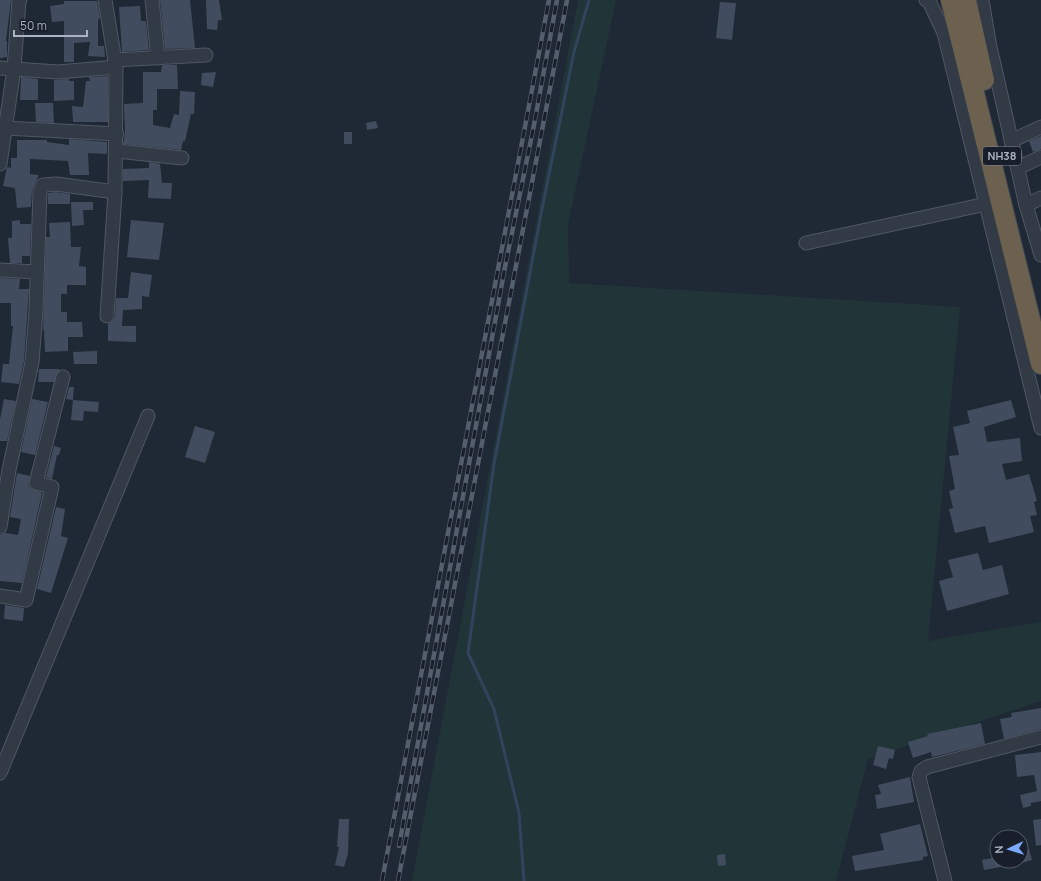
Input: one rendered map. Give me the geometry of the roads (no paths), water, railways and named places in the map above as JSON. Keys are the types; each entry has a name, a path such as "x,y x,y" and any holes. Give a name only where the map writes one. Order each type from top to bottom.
{"highway":[{"name":"NH38","path":"950,0 1041,364"},
{"name":"NH38","path":"966,0 1041,312"}],"street":[{"path":"0,164 14,69 20,0"},
{"path":"105,0 116,63 117,134 107,316"},
{"path":"152,0 158,58"},
{"path":"926,0 929,1 944,33 977,173 1041,428"},
{"path":"982,0 990,47 1011,142 1026,205 1039,241 1041,256"},
{"path":"0,68 58,72 158,58 206,56"},
{"path":"1011,142 1041,127"},
{"path":"5,128 117,134"},
{"path":"977,173 982,128"},
{"path":"116,150 182,158"},
{"path":"1018,168 1041,157"},
{"path":"0,527 5,469 32,362 40,191 43,185 56,184 115,192"},
{"path":"1026,205 1041,198"},
{"path":"806,243 986,204"},
{"path":"0,270 37,272"},
{"path":"0,596 26,600 52,487 36,483 63,377"},
{"path":"0,773 148,416"},
{"path":"945,881 919,777 921,771 927,767 962,757 1041,737"}],"waterway":[{"path":"524,881 519,813 494,709 468,653 494,464 542,209 574,52 589,0"}],"railway":[{"path":"382,881 549,0"},
{"path":"399,846 505,267 534,125 557,0"},
{"path":"398,881 567,0"}]}
